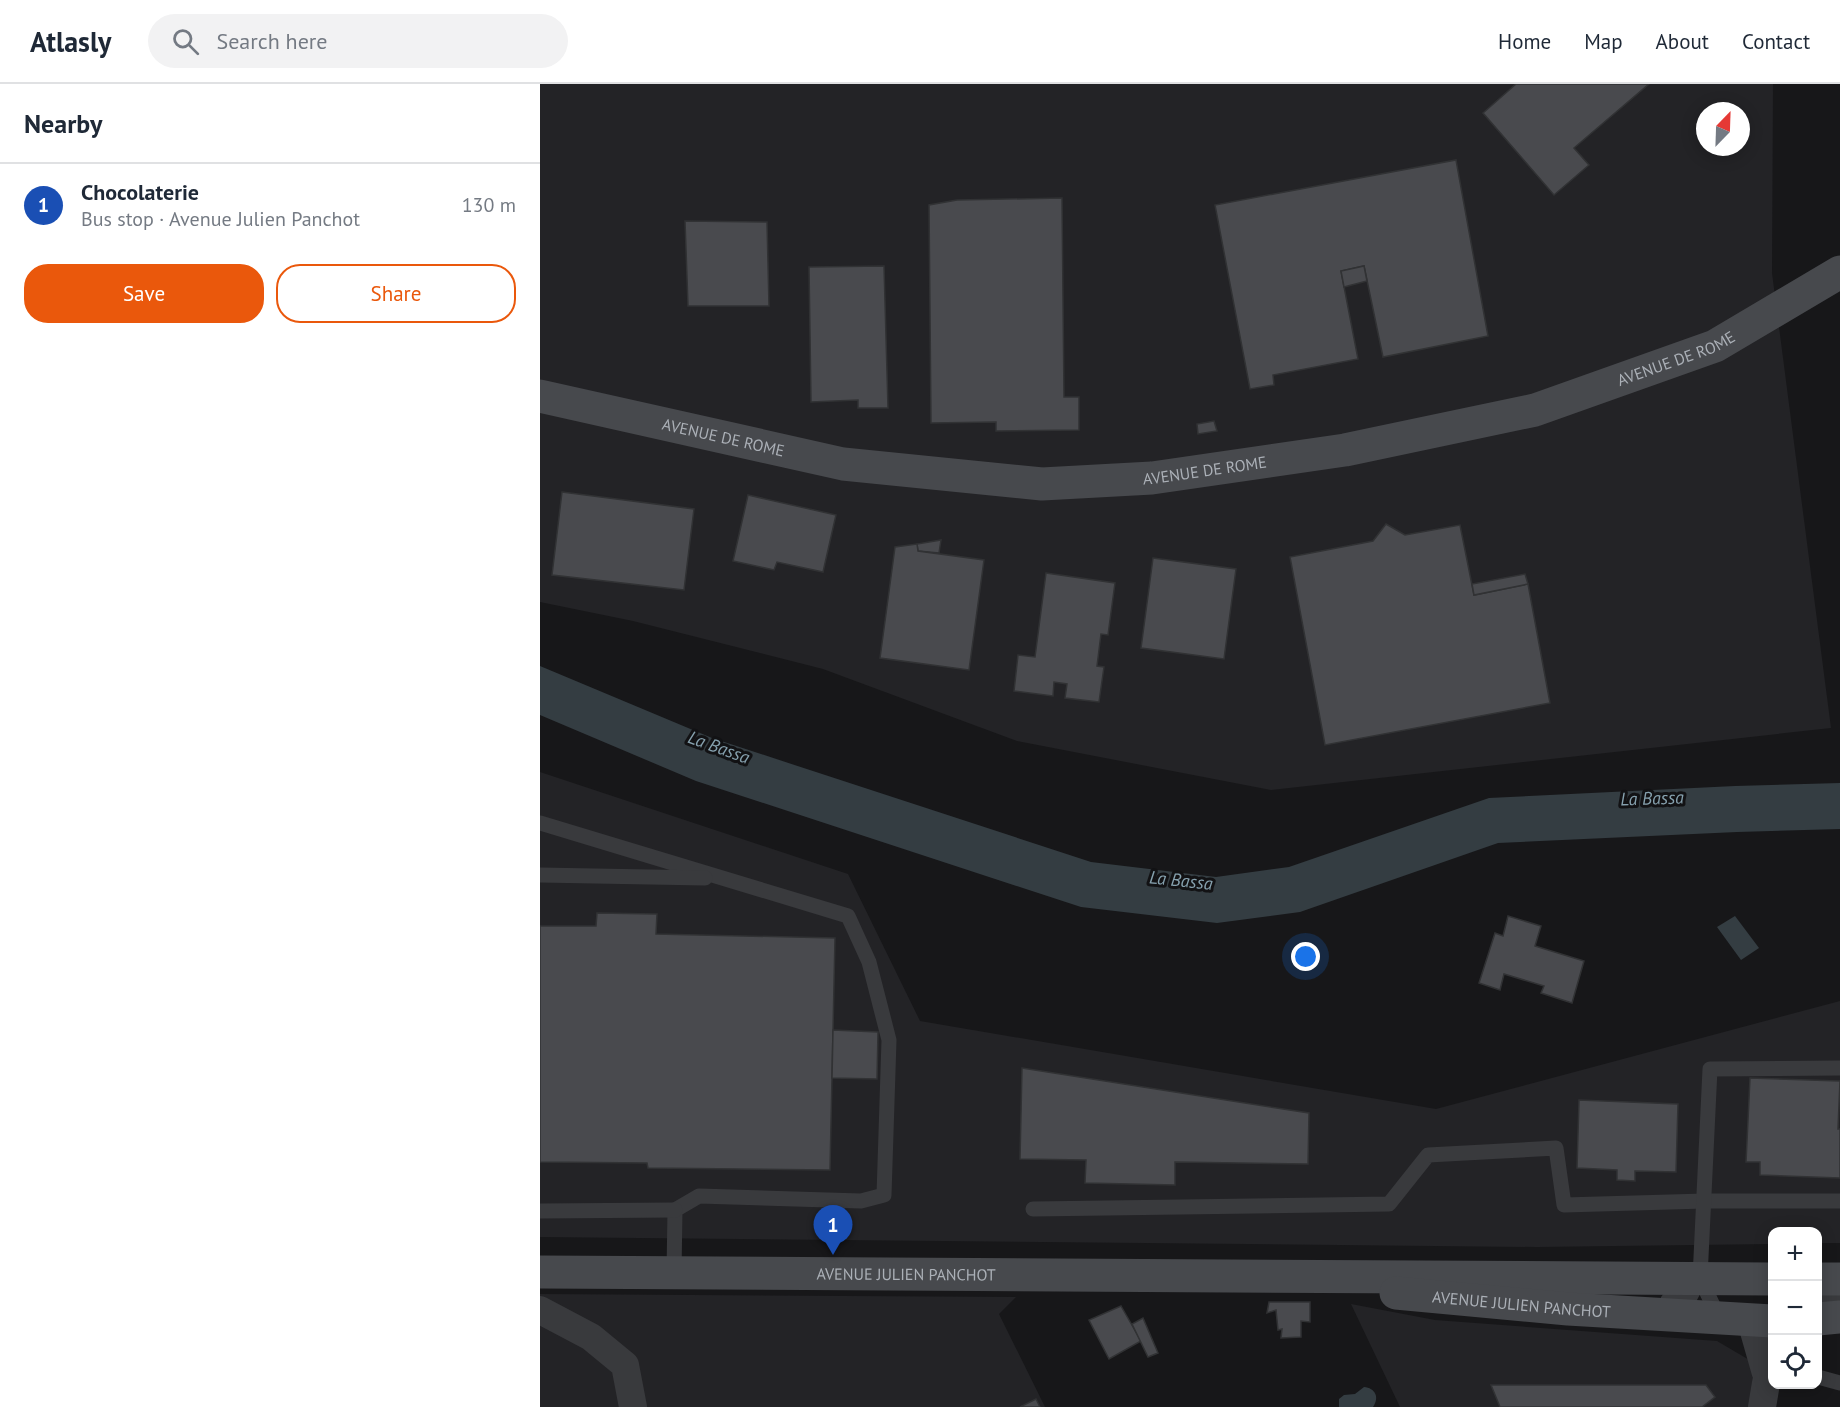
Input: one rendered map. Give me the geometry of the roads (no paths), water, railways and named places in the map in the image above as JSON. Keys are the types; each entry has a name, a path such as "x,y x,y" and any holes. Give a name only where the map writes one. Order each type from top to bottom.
{"main road":[{"name":"AVENUE DE ROME","path":"540,396 843,464 1042,484 1152,478 1346,450 1535,410 1714,346 1840,272"},
{"name":"AVENUE JULIEN PANCHOT","path":"540,1272 1272,1277 1430,1275 1758,1279"},
{"name":"AVENUE JULIEN PANCHOT","path":"1272,1277 1437,1298 1719,1319 1764,1331"},
{"path":"1822,1279 1840,1280"}],"street":[{"path":"540,1310 591,1337 626,1365 633,1407"},
{"path":"1762,1407 1767,1377 1764,1331"},
{"path":"1762,1407 1778,1389"}],"lane":[{"path":"540,823 848,916 869,962 889,1040 884,1195 861,1201 699,1196 675,1210 540,1211"},
{"path":"540,875 726,879"},
{"path":"1568,1309 1612,1297 1688,1300 1700,1278 1710,1069 1840,1068"},
{"path":"1033,1209 1389,1204 1428,1155 1556,1148 1564,1205 1705,1201 1840,1202"},
{"path":"674,1273 675,1210"},
{"path":"1700,1278 1719,1319"},
{"path":"1822,1378 1840,1383"}],"water":[{"name":"La Bassa","path":"540,666 712,738 1091,862 1216,877 1289,867 1489,798 1735,786 1840,783 1840,829 1498,843 1300,912 1217,923 1081,907 696,781 540,715"},
{"path":"1735,916 1759,948 1741,960 1717,927"},
{"path":"1364,1387 1374,1391 1376,1400 1373,1407 1339,1407 1339,1399 1344,1395 1355,1394"}],"place":[{"name":"Chocolaterie","path":"833,1255"}]}
